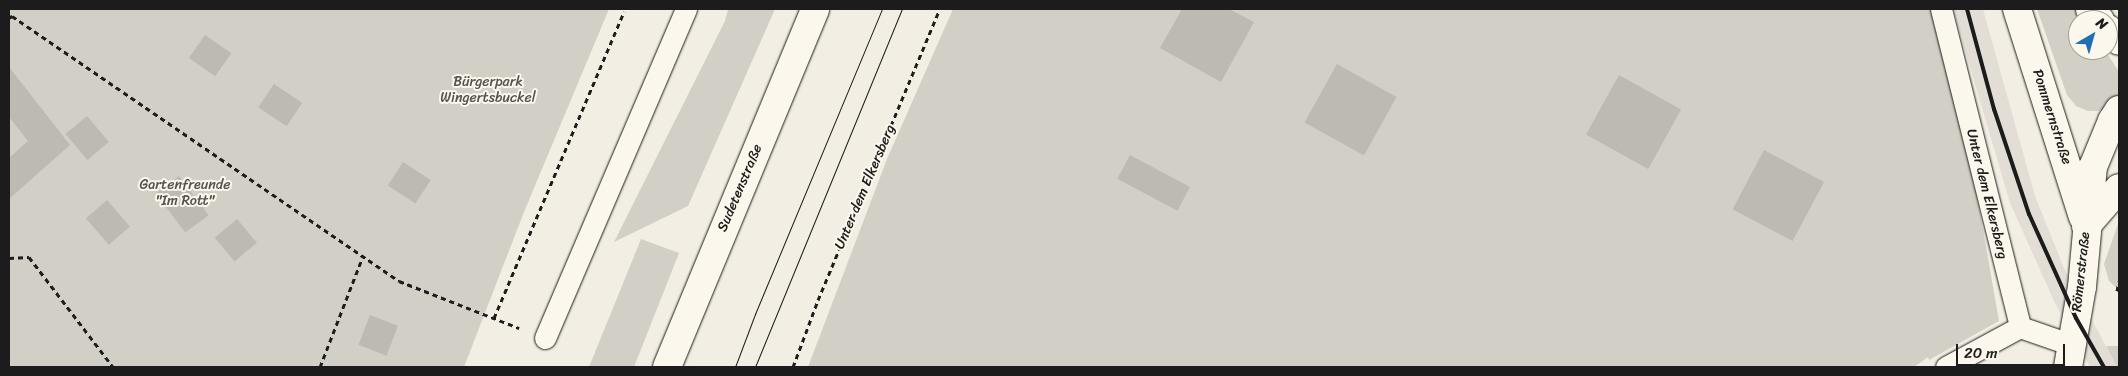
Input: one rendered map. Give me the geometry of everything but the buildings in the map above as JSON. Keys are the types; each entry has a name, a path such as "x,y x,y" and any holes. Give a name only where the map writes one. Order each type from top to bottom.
{"street":[{"name":"Sudetenstraße","path":"666,367 815,9"},
{"name":"Pommernstraße","path":"2017,9 2086,226"},
{"path":"2086,226 2093,167 2112,121 2119,110"},
{"name":"Römerstraße","path":"2070,356 2082,287 2086,226 2119,188"}],"lane":[{"path":"546,338 686,9"},
{"name":"Unter dem Elkersberg","path":"1941,9 2020,327"},
{"path":"1946,367 2020,327 2070,356"}],"path":[{"name":"Unter dem Elkersberg","path":"794,367 818,300 940,9"},
{"path":"494,318 624,11"},
{"path":"9,18 12,16 20,21 399,281 546,338"},
{"path":"320,367 363,256"},
{"path":"9,258 29,257 113,367"},
{"path":"2116,291 2119,282"}],"shaded area":[{"path":"1953,9 1983,9 2035,196 2064,268 2117,367 2090,367 2054,301 2010,203"}],"green space":[{"name":"Gartenfreunde \"Im Rott\"","path":"9,9 609,9 524,212 464,367 9,367"},
{"path":"728,9 775,9 688,206 614,242 725,21"},
{"path":"953,9 1931,9 1971,161 1999,321 1929,360 1928,357 1914,367 808,367 887,159"},
{"path":"2037,9 2075,9 2068,10 2068,60 2111,60 2119,72 2119,95 2109,106 2098,111 2088,111 2076,106 2067,95"},
{"path":"2119,221 2119,290 2109,281 2104,264"},
{"path":"641,239 679,253 634,367 589,367"},
{"path":"2106,346 2119,346 2119,367 2117,367"}],"tram line":[{"path":"735,367 755,314 882,9"},
{"path":"755,367 902,9"}],"railway":[{"path":"1967,9 1994,109 2029,214 2076,318 2104,367"}],"park label":[{"name":"Bürgerpark Wingertsbuckel","path":"488,90"}]}
